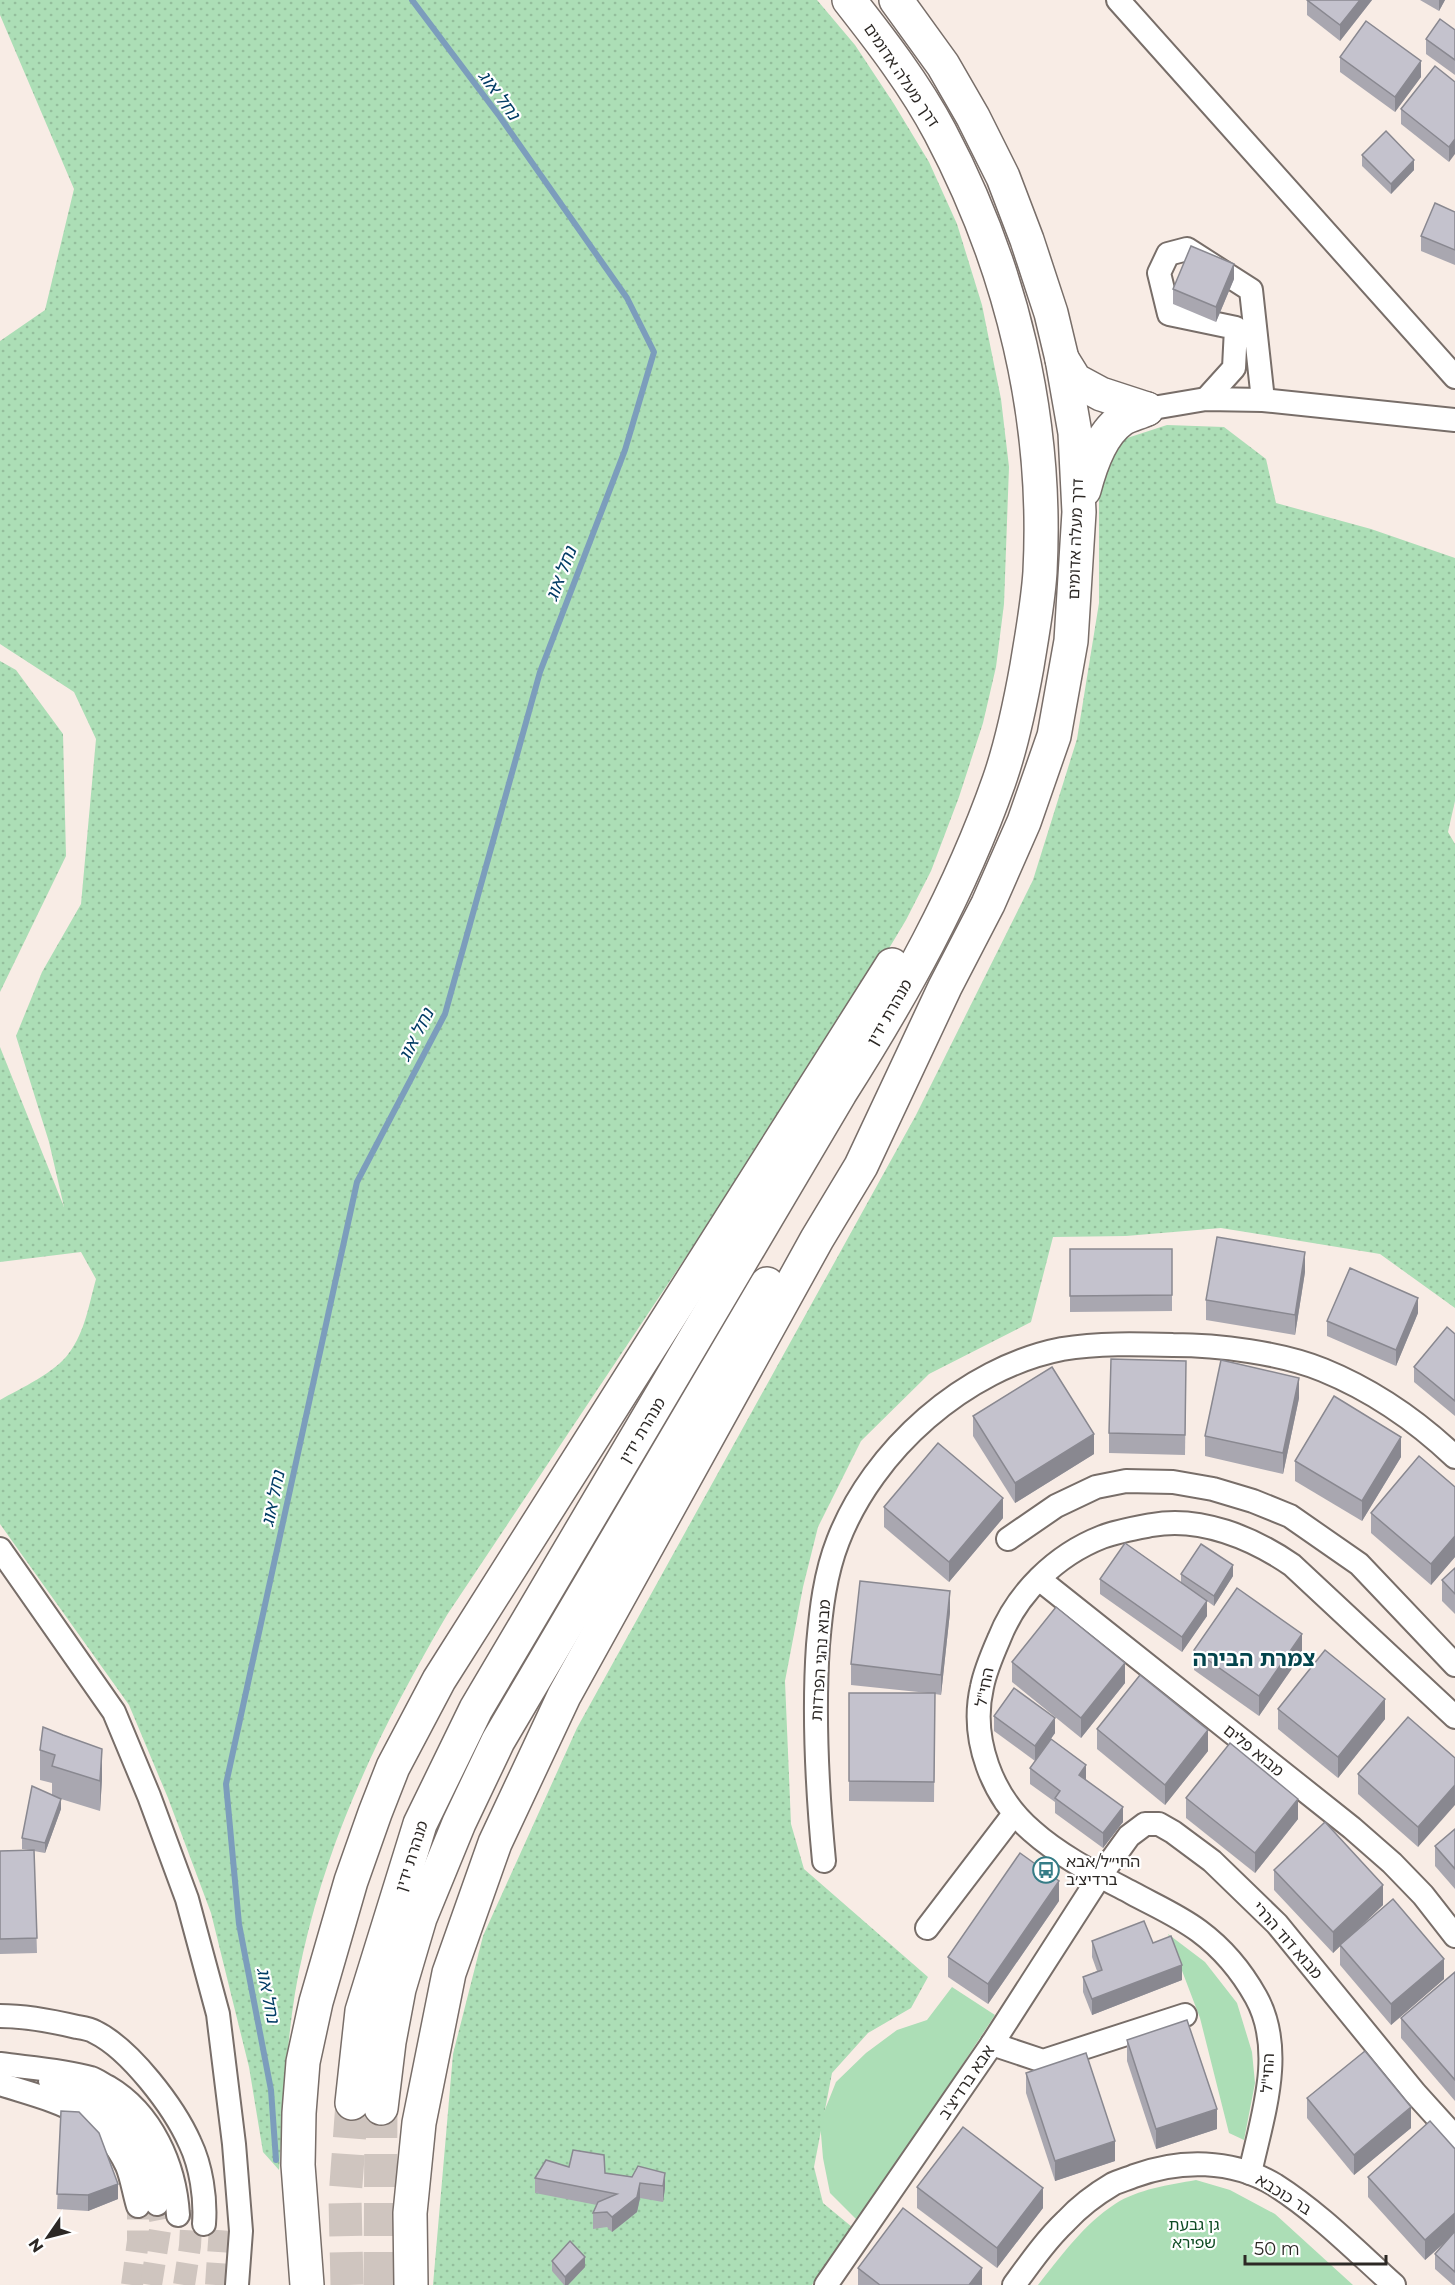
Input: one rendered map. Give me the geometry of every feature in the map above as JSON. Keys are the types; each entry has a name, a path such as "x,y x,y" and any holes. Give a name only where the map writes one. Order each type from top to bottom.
{"highway":[{"name":"דרך מעלה אדומים","path":"849,0 893,57 927,111 968,189 996,257 1016,323 1029,389 1041,511 1040,574 1022,694 1010,748 999,782"},
{"name":"דרך מעלה אדומים","path":"896,0 943,64 973,117 1003,177 1027,240 1051,313 1062,359 1075,433 1079,512 1071,641 1054,736 1024,822 988,904 945,987"},
{"path":"1062,359 1075,380 1101,394 1147,409"},
{"path":"1079,512 1088,474 1103,440 1121,420 1147,409"},
{"name":"מנהרת ידין","path":"945,987 870,1109 498,1741 459,1823 420,1918 397,1999 389,2042 367,2105 362,2011 417,1835 476,1709 885,1020 941,921 999,782"},
{"path":"307,2285 298,2165 303,2062 316,2002 351,1881 393,1767 438,1680 883,980 955,871 999,782"},
{"path":"411,2285 410,2213 419,2123 449,1973 495,1843 564,1696 817,1239 861,1166 945,987"}],"street":[{"path":"1118,0 1455,377"},
{"path":"1206,399 1234,368 1236,328 1169,314 1159,273 1168,254 1187,249 1251,290 1263,400"},
{"path":"1147,409 1206,399 1263,400 1455,420"},
{"name":"מבוא נהגי הפרדות","path":"824,1861 815,1749 818,1645 828,1575 837,1542 854,1508 894,1450 922,1421 955,1396 999,1371 1062,1349 1128,1344 1203,1345 1266,1354 1322,1369 1366,1390 1400,1412 1455,1457"},
{"path":"1008,1539 1056,1506 1096,1488 1126,1481 1173,1482 1213,1489 1253,1501 1290,1516 1351,1558 1392,1597 1455,1667 1432,1698"},
{"name":"החי\"ל","path":"1250,2173 1268,2091 1270,2062 1263,2012 1231,1961 1198,1930 1054,1849 1014,1814 988,1769 982,1746 979,1711 989,1661 1002,1632 1013,1610 1029,1588 1054,1565 1101,1538 1131,1529 1164,1523 1192,1525 1249,1539 1292,1565 1455,1717"},
{"path":"0,1549 114,1712 149,1796 187,1899 218,2013 234,2144 241,2232 237,2285"},
{"name":"מבוא פלים","path":"1039,1579 1352,1828 1392,1863 1423,1895 1455,1936"},
{"path":"927,1928 1014,1814"},
{"name":"מבוא דוד הררי","path":"1100,1876 1129,1836 1145,1824 1159,1824 1212,1861 1277,1924 1415,2093 1455,2137"},
{"name":"אבא ברדיצ'ב","path":"826,2285 992,2044 1100,1876"},
{"path":"992,2044 1043,2061 1185,2015"},
{"path":"0,2016 52,2021 95,2031 131,2059 159,2092 204,2155 220,2201 198,2219 182,2159 162,2126 137,2098 93,2079 0,2064"},
{"path":"0,2064 64,2086 101,2102 128,2128 142,2153 147,2205 127,2166 98,2124 68,2106 0,2084"},
{"name":"בר כוכבא","path":"1014,2285 1041,2248 1065,2221 1114,2183 1145,2172 1178,2165 1207,2164 1228,2166 1273,2184 1319,2217 1394,2285"}],"green space":[{"path":"0,0 817,0 855,45 929,162 957,224 982,305 1001,399 1009,467 1004,604 996,667 983,723 959,797 931,871 906,920 864,990 447,1615 401,1696 344,1820 328,1863 303,1953 290,2034 279,2170 263,2152 249,2067 211,1913 168,1798 129,1705 0,1524 0,1400 47,1373 69,1353 83,1327 96,1279 81,1252 0,1262 0,1047 64,1207 49,1142 16,1036 42,972 81,904 96,739 74,692 0,644 0,341 45,310 74,189 0,15"},
{"path":"1167,425 1224,427 1266,459 1276,503 1371,529 1455,558 1455,801 1448,832 1455,844 1455,1308 1380,1254 1221,1228 1126,1236 1053,1237 1031,1322 929,1374 861,1441 818,1527 803,1587 785,1681 791,1824 804,1869 928,1977 911,2008 868,2033 832,2073 814,2167 823,2203 852,2227 812,2285 433,2285 453,2054 483,1936 577,1728 916,1115 1033,880 1077,739 1099,603 1099,467 1118,441"},
{"path":"0,661 16,670 63,734 66,856 0,992"},
{"path":"1168,1934 1205,1962 1237,2003 1252,2052 1255,2083 1244,2140 1229,2133 1200,2018"},
{"path":"952,1987 995,2015 859,2222 830,2193 823,2158 820,2122 836,2082 866,2053 897,2030 927,2020"},
{"name":"גן גבעת שפירא","path":"1196,2180 1230,2190 1275,2214 1353,2285 1038,2285 1083,2231 1115,2204 1144,2191"}],"building":[{"path":"1307,0 1360,0 1340,25"},
{"path":"1440,19 1455,30 1455,60 1426,39"},
{"path":"1366,21 1421,61 1395,97 1340,57"},
{"path":"1435,66 1455,82 1455,139 1449,147 1401,109"},
{"path":"1386,131 1414,160 1391,184 1362,155"},
{"path":"1435,203 1455,212 1455,250 1421,236"},
{"path":"1191,246 1234,264 1216,307 1173,289"},
{"path":"1217,1237 1305,1252 1295,1315 1206,1300"},
{"path":"1070,1249 1172,1249 1172,1295 1070,1296"},
{"path":"1350,1268 1418,1298 1396,1350 1327,1321"},
{"path":"1447,1327 1455,1334 1455,1401 1414,1367"},
{"path":"1111,1359 1186,1361 1185,1435 1109,1433"},
{"path":"1221,1360 1299,1378 1283,1453 1205,1436"},
{"path":"1052,1367 1094,1434 1015,1483 973,1416"},
{"path":"1334,1396 1401,1437 1362,1501 1295,1461"},
{"path":"938,1443 1003,1498 949,1562 884,1507"},
{"path":"1419,1456 1455,1487 1455,1536 1431,1564 1371,1513"},
{"path":"1125,1543 1207,1601 1182,1637 1100,1579"},
{"path":"1201,1544 1233,1565 1214,1596 1181,1574"},
{"path":"1455,1568 1455,1594 1442,1580"},
{"path":"860,1581 950,1591 941,1675 851,1664"},
{"path":"1237,1588 1302,1634 1259,1696 1194,1650"},
{"path":"1056,1607 1125,1663 1081,1718 1012,1662"},
{"path":"1325,1650 1385,1699 1338,1757 1278,1709"},
{"path":"1140,1675 1208,1730 1165,1785 1097,1729"},
{"path":"1014,1688 1055,1718 1035,1746 994,1716"},
{"path":"849,1693 935,1693 934,1782 849,1781"},
{"path":"1408,1717 1455,1758 1455,1785 1418,1827 1358,1774"},
{"path":"43,1727 102,1749 100,1781 52,1766 55,1755 40,1750"},
{"path":"1051,1739 1086,1765 1079,1775 1123,1807 1103,1833 1055,1798 1060,1791 1030,1768"},
{"path":"1230,1743 1298,1799 1255,1853 1186,1798"},
{"path":"32,1786 61,1799 45,1843 22,1838"},
{"path":"1325,1822 1383,1885 1333,1932 1274,1870"},
{"path":"1455,1829 1455,1869 1435,1846"},
{"path":"34,1850 37,1938 0,1939 0,1851"},
{"path":"1020,1853 1059,1881 988,1984 948,1957"},
{"path":"1393,1899 1444,1959 1391,2004 1340,1945"},
{"path":"1144,1921 1153,1943 1171,1936 1182,1965 1092,1999 1083,1977 1102,1970 1092,1941"},
{"path":"1455,1972 1455,2080 1401,2018"},
{"path":"1187,2020 1217,2109 1156,2129 1127,2040"},
{"path":"1365,2051 1411,2107 1354,2155 1307,2098"},
{"path":"1086,2053 1115,2141 1055,2161 1026,2073"},
{"path":"61,2111 79,2112 99,2133 118,2184 88,2195 57,2194"},
{"path":"1430,2121 1455,2149 1455,2213 1425,2240 1368,2177"},
{"path":"963,2127 1043,2188 997,2248 917,2187"},
{"path":"573,2150 604,2155 605,2173 632,2177 638,2166 665,2173 663,2186 640,2183 637,2197 612,2217 607,2212 593,2213 598,2202 617,2194 535,2178 546,2160 569,2167"},
{"path":"903,2208 982,2268 969,2285 880,2285 858,2268"},
{"path":"1455,2231 1455,2272 1435,2254"},
{"path":"570,2241 585,2257 565,2277 552,2261"}],"waterway":[{"name":"נחל אוג","path":"276,2160 271,2090 239,1924 226,1784 357,1182 445,1014 540,672 625,450 654,352 627,298 500,117 412,0"}],"tunnel":[{"path":"347,2285 345,2198 352,2103"},
{"path":"380,2285 381,2108"},
{"path":"151,2285 161,2224 157,2204"},
{"path":"132,2285 138,2241 138,2206"},
{"path":"184,2285 190,2246 192,2210"},
{"path":"216,2285 220,2228"}],"place":[{"name":"החי״ל/אבא ברדיצ׳ב","path":"1046,1870"}],"district":[{"name":"צמרת הבירה","path":"1254,1658"}]}
